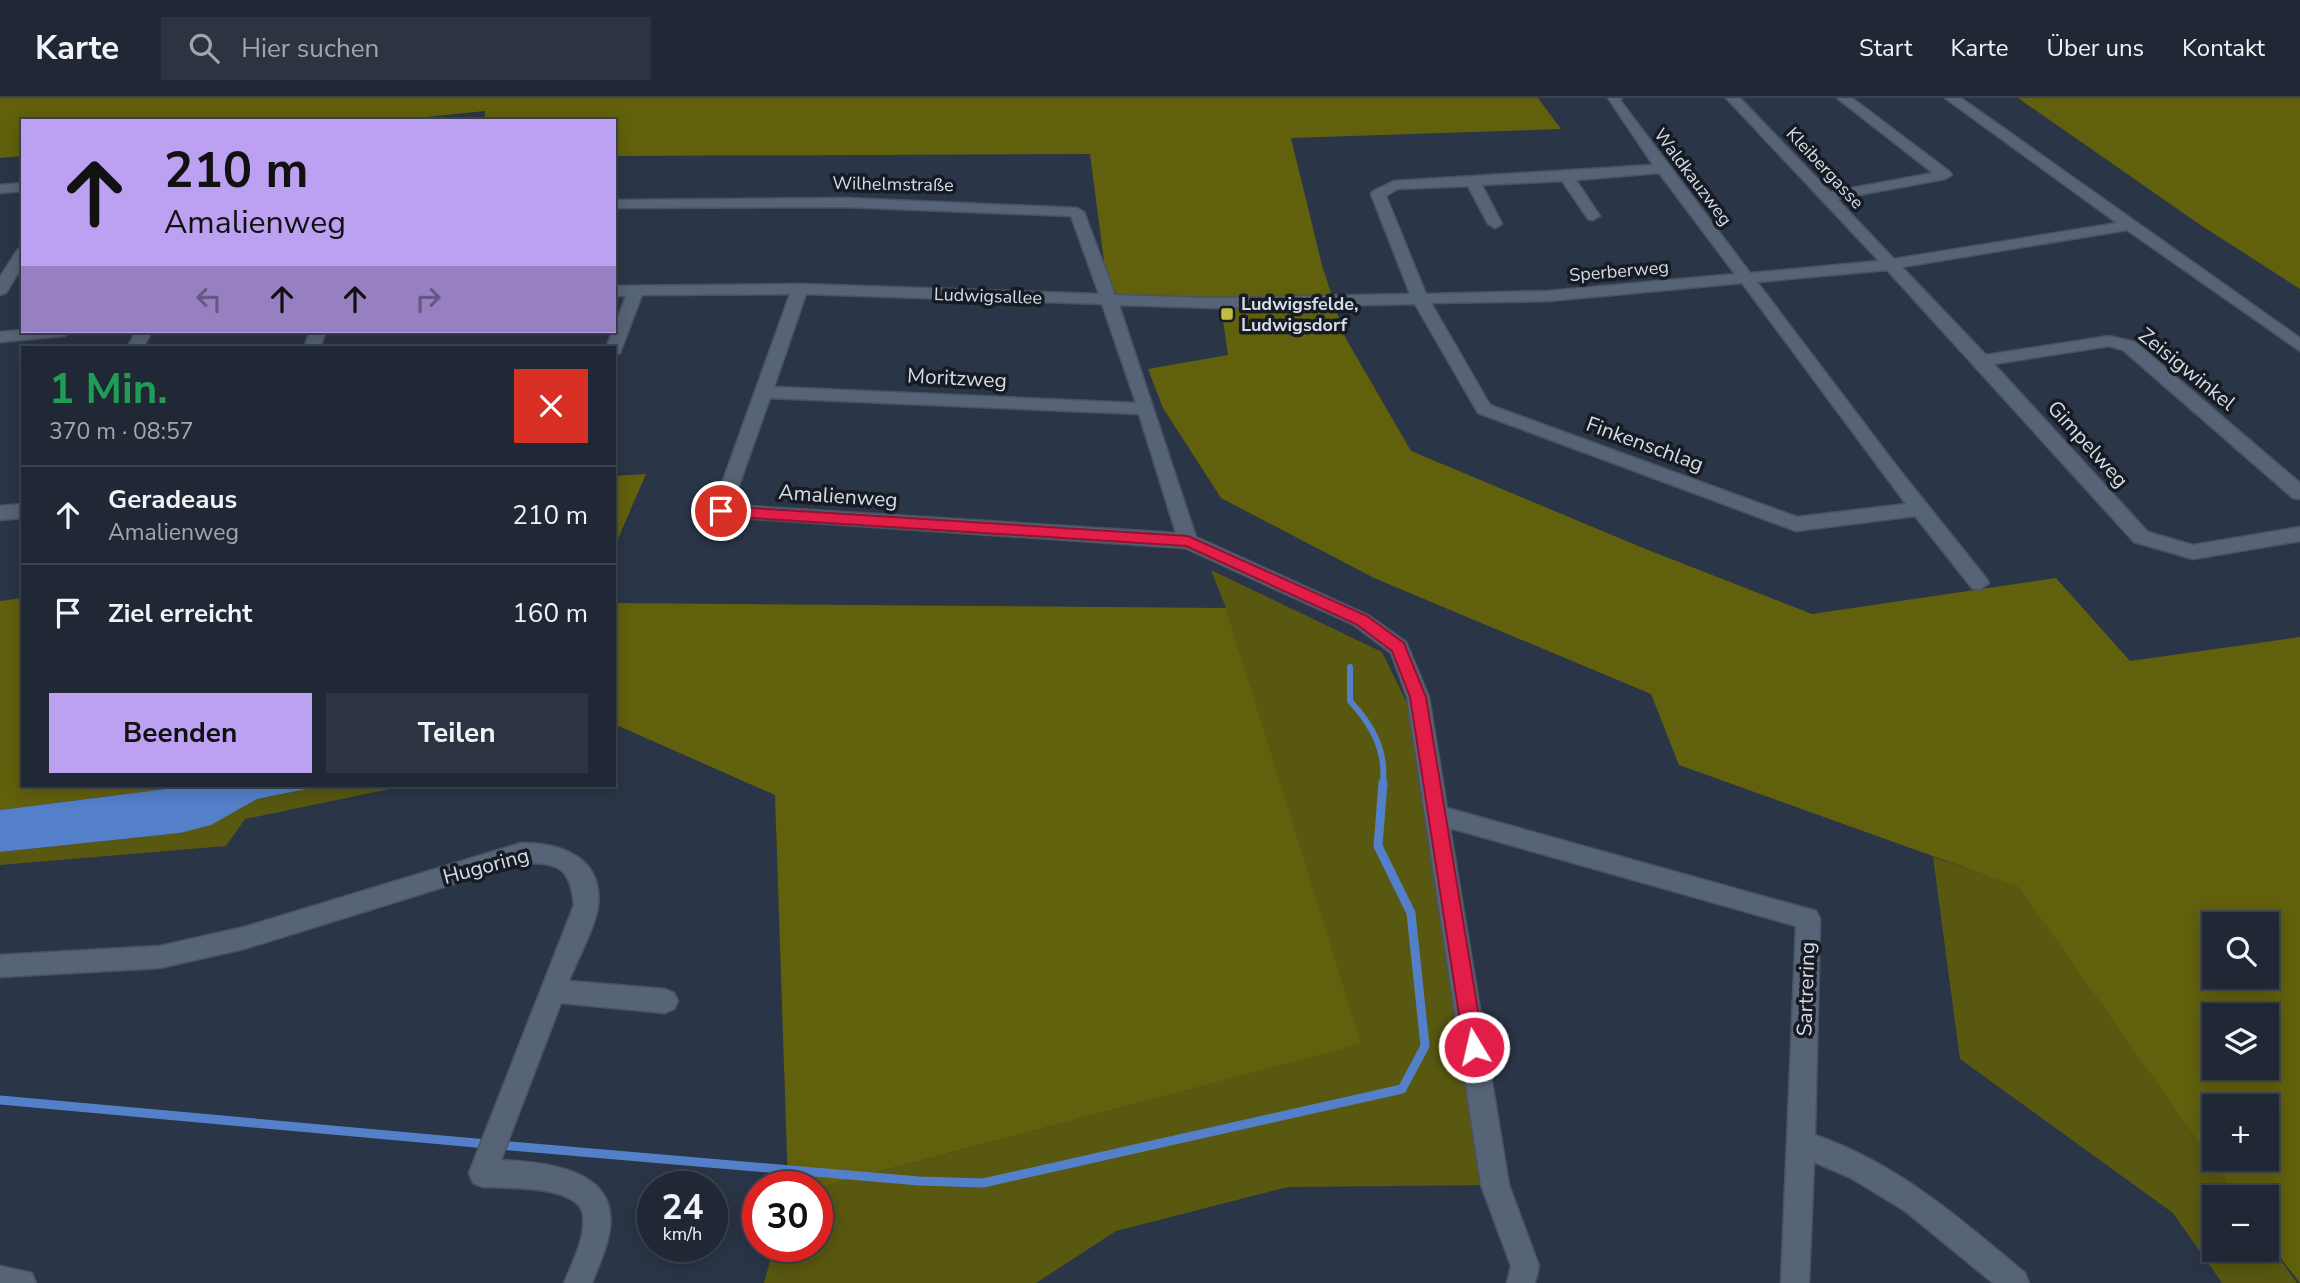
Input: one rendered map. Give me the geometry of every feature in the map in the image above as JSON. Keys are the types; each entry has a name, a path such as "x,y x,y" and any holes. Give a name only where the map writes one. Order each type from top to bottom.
{"street":[{"name":"Waldkauzweg","path":"1615,98 1613,100 1660,169 1746,278"},
{"name":"Kleibergasse","path":"1733,98 1888,265"},
{"path":"1827,197 1945,176 1844,98"},
{"path":"1952,98 2300,346"},
{"path":"1495,225 1475,183 1660,169"},
{"path":"1566,177 1593,216"},
{"name":"Finkenschlag","path":"1475,183 1394,185 1378,194 1419,297 1484,409 1796,524 1918,509"},
{"path":"0,189 21,187"},
{"name":"Wilhelmstraße","path":"616,204 709,201 898,202 1077,212 1109,300"},
{"name":"Sperberweg","path":"1109,300 1214,303 1549,296 1888,265 2129,225"},
{"path":"0,289 21,255"},
{"name":"Gimpelweg","path":"1888,265 1982,361 2141,537 2193,552 2300,534"},
{"path":"1746,278 1918,509 1979,583"},
{"name":"Ludwigsallee","path":"616,291 800,289 1109,300"},
{"name":"Amalienweg","path":"800,289 721,511 1188,541"},
{"path":"615,346 636,291"},
{"path":"1109,300 1147,409 1188,541 1361,620 1399,648 1418,697 1495,1185 1525,1266 1521,1283"},
{"path":"0,337 43,333"},
{"name":"Zeisigwinkel","path":"1982,361 2109,341 2129,346 2300,493"},
{"name":"Moritzweg","path":"765,392 1147,409"},
{"path":"0,513 21,511"},
{"name":"Sartrering","path":"1438,815 1808,919 1801,1144"},
{"name":"Hugoring","path":"0,966 160,957 244,937 521,853 544,852 562,857 577,866 585,884 586,905 483,1173 560,1180 586,1191 596,1209 593,1241 578,1283"},
{"path":"554,991 665,1001"},
{"path":"1795,1283 1801,1144 1840,1155 1886,1181 1929,1210 2015,1283"},
{"path":"0,1280 22,1283"}],"shaded area":[{"path":"0,98 1538,98 1561,129 1291,138 1322,265 1345,337 1411,451 1643,548 1812,614 2056,578 2130,661 2300,637 2300,1283 2279,1256 2279,1185 2229,1185 2219,1171 2279,1171 2279,1094 2202,1094 2202,1147 2019,887 1679,765 1651,694 1374,578 1221,498 1163,408 1148,369 1228,355 1220,300 1109,300 1090,154 616,156 616,119 484,119 485,111 407,119 21,119 21,156 0,158"},
{"path":"2018,98 2300,98 2300,289 2199,224"},
{"path":"646,474 616,543 616,476"},
{"path":"1211,570 1382,652 1411,711 1495,1185 1288,1187 1116,1231 1036,1283 764,1283 770,1262 833,1262 833,1184 1360,1044 1226,608"},
{"path":"21,598 21,787 181,787 0,810 0,601"},
{"path":"616,603 1226,608 1361,1044 833,1184 833,1171 788,1171 775,795 616,725"},
{"path":"317,787 399,787 245,819 226,846 0,865 0,852 180,833 257,799"},
{"path":"1933,857 2019,886 2202,1147 2202,1171 2219,1171 2229,1185 2202,1185 2202,1254 2173,1213 1960,1059"},
{"path":"2279,1257 2297,1283 2222,1283 2207,1262 2279,1262"}],"water":[{"path":"181,787 317,787 257,799 211,825 180,833 0,852 0,810"}],"waterway":[{"path":"1350,667 1350,701 1376,739 1382,760 1383,783"},
{"path":"499,1145 919,1181 983,1183 1402,1089 1425,1046 1411,913 1378,846 1383,783"},
{"path":"0,1100 487,1144"}],"place":[{"name":"Ludwigsfelde, Ludwigsdorf","path":"1227,314"}],"route":[{"path":"721,511 1188,541 1361,620 1399,648 1418,697 1474,1047"}]}
